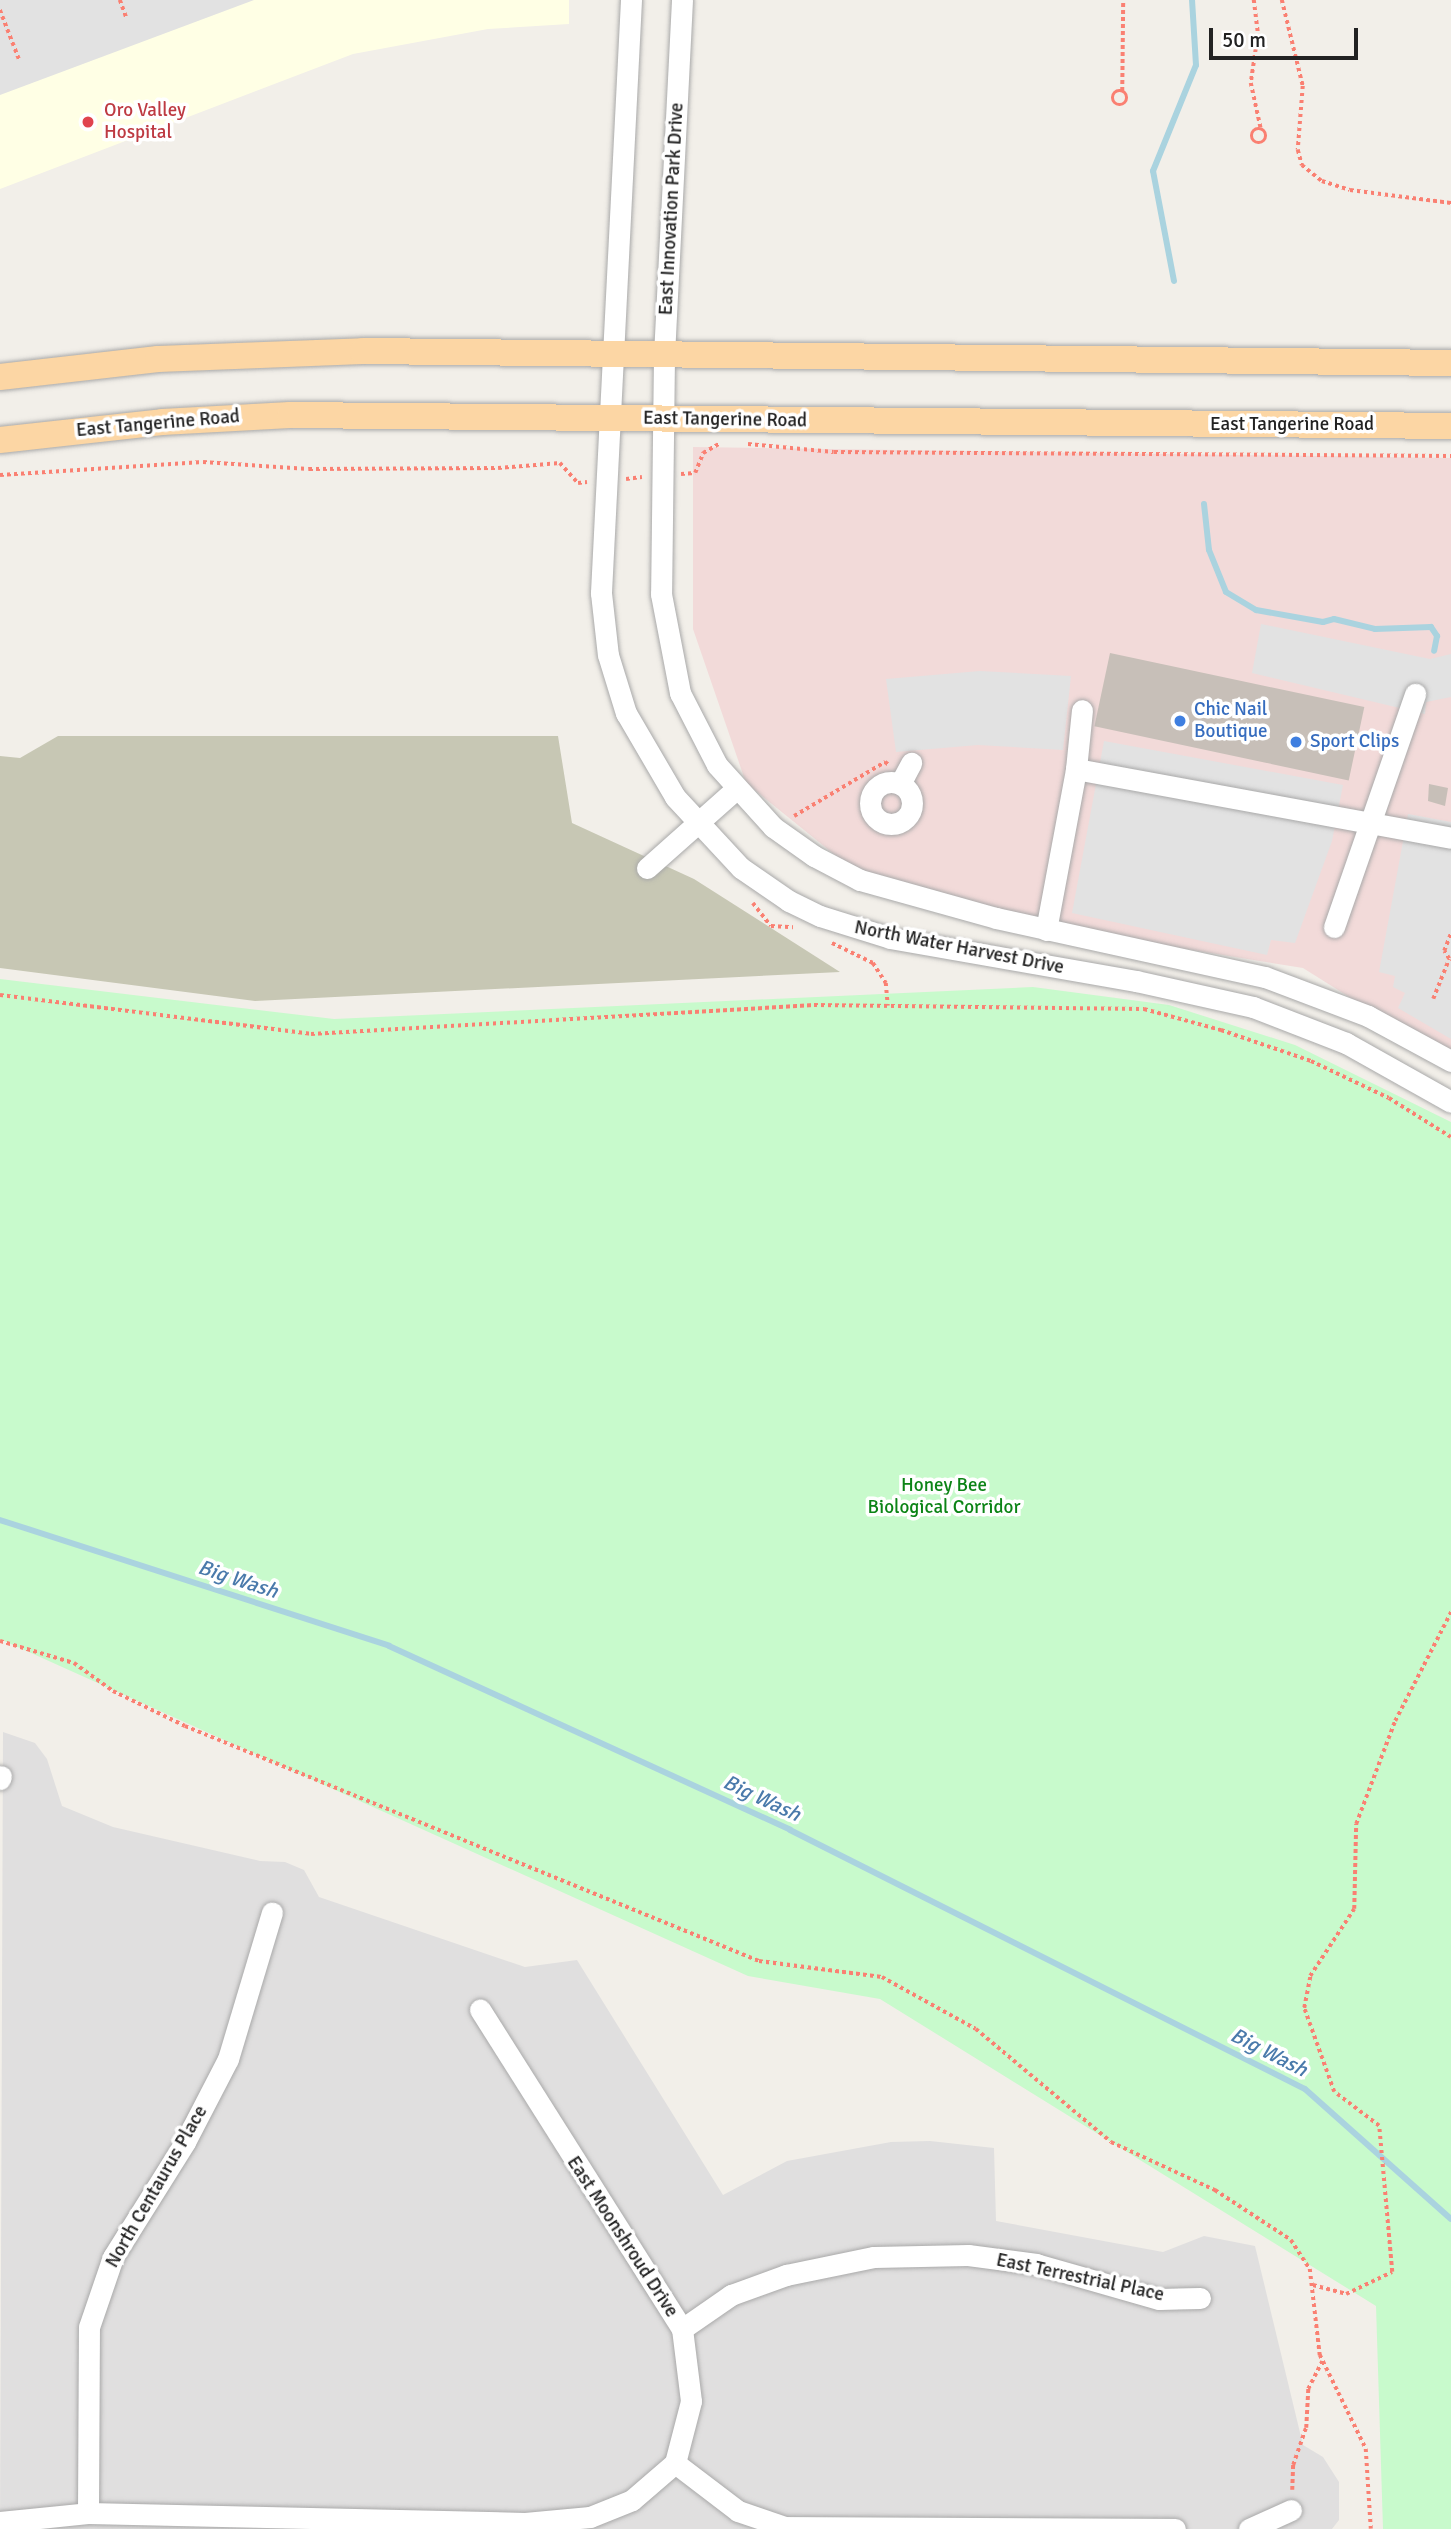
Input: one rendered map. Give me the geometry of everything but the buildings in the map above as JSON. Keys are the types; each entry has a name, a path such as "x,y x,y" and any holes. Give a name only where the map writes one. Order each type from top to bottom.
{"main road":[{"path":"0,377 158,359 283,352 1451,363"},
{"name":"East Tangerine Road","path":"0,440 231,417 607,416 662,419 1451,426"}],"street":[{"path":"614,355 631,0"},
{"name":"East Innovation Park Drive","path":"662,419 681,0"},
{"name":"North Water Harvest Drive","path":"614,355 607,416 601,593 616,684 640,744 695,822 763,884 789,901 856,930 1193,992 1253,1007 1346,1043 1451,1102"},
{"name":"North Water Harvest Drive","path":"662,419 661,594 672,669 696,730 735,790 773,827 814,856 860,880 1046,930 1219,964 1311,992 1407,1035 1451,1061"},
{"path":"1334,927 1415,694"},
{"path":"1046,930 1076,769 1082,709"},
{"path":"1076,769 1451,838"},
{"path":"647,868 695,822 735,790"},
{"name":"North Centaurus Place","path":"88,2513 89,2326 113,2257 185,2142 228,2059 272,1912"},
{"name":"East Moonshroud Drive","path":"480,2010 682,2329 691,2401 675,2463"},
{"name":"East Terrestrial Place","path":"682,2329 731,2295 786,2275 874,2257 968,2255 1036,2264 1159,2299 1200,2298"},
{"path":"0,2522 88,2513 525,2524 590,2517 632,2500 675,2463 738,2511 785,2527 1175,2529"},
{"path":"1249,2529 1290,2510"}],"path":[{"path":"120,0 127,19"},
{"path":"1122,91 1113,96 1117,104 1127,101 1122,91 1123,0"},
{"path":"1254,0 1258,42 1251,83 1261,129"},
{"path":"1282,0 1303,86 1297,150 1302,165 1322,181 1350,190 1451,203"},
{"path":"0,10 19,59"},
{"path":"0,475 203,462 309,469 498,468 560,463 578,482 605,481 695,473 708,448 731,441"},
{"path":"743,443 834,452 1451,456"},
{"path":"773,827 885,762 906,773"},
{"path":"1433,999 1450,959 1444,951 1451,933"},
{"path":"0,995 311,1034 800,1006 959,1004 1144,1009 1208,1026 1311,1061 1389,1098 1451,1137"},
{"path":"1313,2285 1346,2294 1392,2272 1379,2126 1334,2092 1304,2008 1310,1976 1354,1909 1356,1824 1395,1721 1451,1612"},
{"path":"0,1641 74,1663 113,1691 186,1726 759,1961 882,1977 976,2029 1111,2142 1215,2190 1290,2240 1310,2269 1322,2361 1366,2449 1371,2529"},
{"path":"1290,2510 1293,2465 1307,2428 1308,2389 1322,2361"}],"shaded area":[{"name":"Oro Valley Hospital","path":"0,0 569,0 569,24 488,29 353,54 0,189"},
{"path":"0,0 254,0 0,95"},
{"path":"693,447 1451,458 1451,1061 1303,968 1044,926 851,868 746,783 693,629"},
{"path":"1261,624 1430,659 1451,654 1451,697 1426,702 1425,714 1252,673"},
{"path":"980,671 1071,676 1063,750 978,745 896,752 886,679"},
{"path":"58,736 558,736 572,823 694,879 840,972 255,1001 0,968 0,756 20,758"},
{"path":"1104,741 1343,785 1332,841 1295,943 1271,940 1267,955 1072,913"},
{"path":"1408,814 1451,822 1451,1039 1398,1008 1405,993 1393,987 1395,976 1379,972"},
{"path":"3,1732 35,1743 47,1759 62,1806 113,1827 260,1861 285,1862 304,1870 319,1897 525,1967 577,1960 723,2195 787,2161 891,2142 930,2141 994,2148 996,2221 1163,2252 1204,2236 1255,2246 1303,2445 1323,2457 1339,2482 1339,2520 1332,2529 0,2529"}],"green space":[{"name":"Honey Bee Biological Corridor","path":"0,979 334,1019 1033,987 1169,1005 1295,1045 1451,1122 1451,2529 1383,2529 1376,2306 880,1999 748,1976 0,1639"}],"waterway":[{"path":"1174,281 1153,171 1196,65 1192,0"},
{"path":"1204,504 1209,550 1226,592 1256,610 1323,622 1334,619 1375,629 1431,627 1437,636 1434,651"},
{"name":"Big Wash","path":"0,1520 389,1646 790,1830 1305,2089 1451,2219"}],"place":[{"name":"Oro Valley Hospital","path":"88,122"},
{"name":"Chic Nail Boutique","path":"1180,721"},
{"name":"Sport Clips","path":"1296,742"}]}
